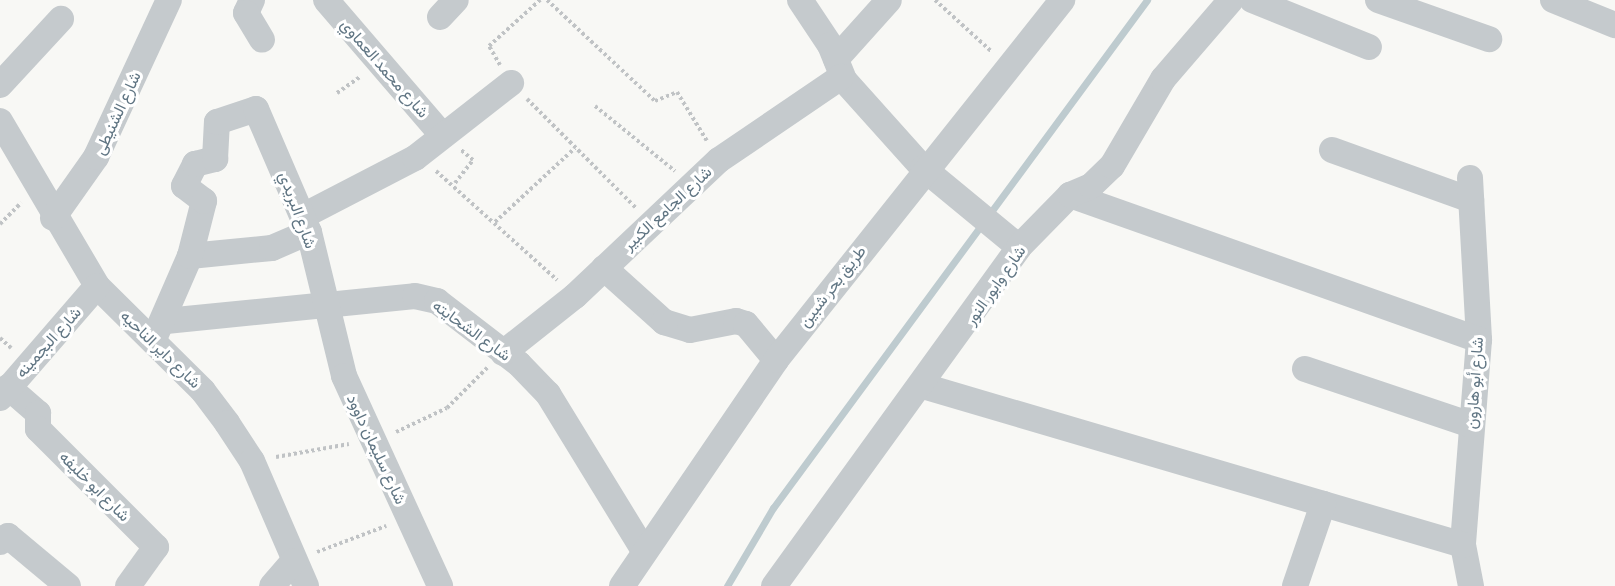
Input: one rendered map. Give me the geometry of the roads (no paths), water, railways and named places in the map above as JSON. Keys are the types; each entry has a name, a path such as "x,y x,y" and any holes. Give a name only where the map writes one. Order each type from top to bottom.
{"street":[{"name":"شارع الشنيطى","path":"53,218 96,158 169,0"},
{"path":"252,0 246,13 262,40"},
{"name":"شارع محمد العماوي","path":"326,0 443,136"},
{"path":"800,0 838,68 923,168 1011,241"},
{"name":"شارع الجامع الكبير","path":"503,352 575,296 719,160 838,68 889,0"},
{"name":"طريق بحر شبين","path":"622,586 643,549 776,360 923,168 1062,0"},
{"name":"شارع وابور النور","path":"774,586 864,456 923,386 1011,241 1070,195 1091,186 1112,166 1163,79 1231,0"},
{"path":"1252,0 1369,47"},
{"path":"1378,0 1490,39"},
{"path":"1552,0 1615,25"},
{"path":"0,85 61,19"},
{"path":"159,331 190,256 272,248 306,224 415,158 511,83"},
{"name":"شارع البريدي","path":"190,256 204,201 184,189 193,166 215,159 219,120 253,108 260,113 306,224 328,309"},
{"name":"شارع داير الناحيه","path":"0,121 53,218 98,286 159,331 252,461 306,586"},
{"name":"شارع أبو هارون","path":"1332,150 1470,189 1479,340 1463,545 1471,586"},
{"path":"1070,195 1479,340"},
{"path":"604,268 664,322 690,330 724,321 746,324 776,360"},
{"name":"شارع البجمينه","path":"4,393 98,286"},
{"name":"شارع الشحايته","path":"159,331 426,297 503,352 548,394 643,549"},
{"name":"شارع سليمان داوود","path":"328,309 344,376 440,586"},
{"path":"1305,369 1471,425"},
{"path":"923,386 1463,545"},
{"name":"شارع ابو خليفه","path":"4,393 37,411 38,429 156,548 128,586"},
{"path":"1295,586 1323,504"},
{"path":"0,542 8,536 68,586"},
{"path":"272,586 294,561"}],"waterway":[{"path":"727,586 773,508 1147,0"}]}
